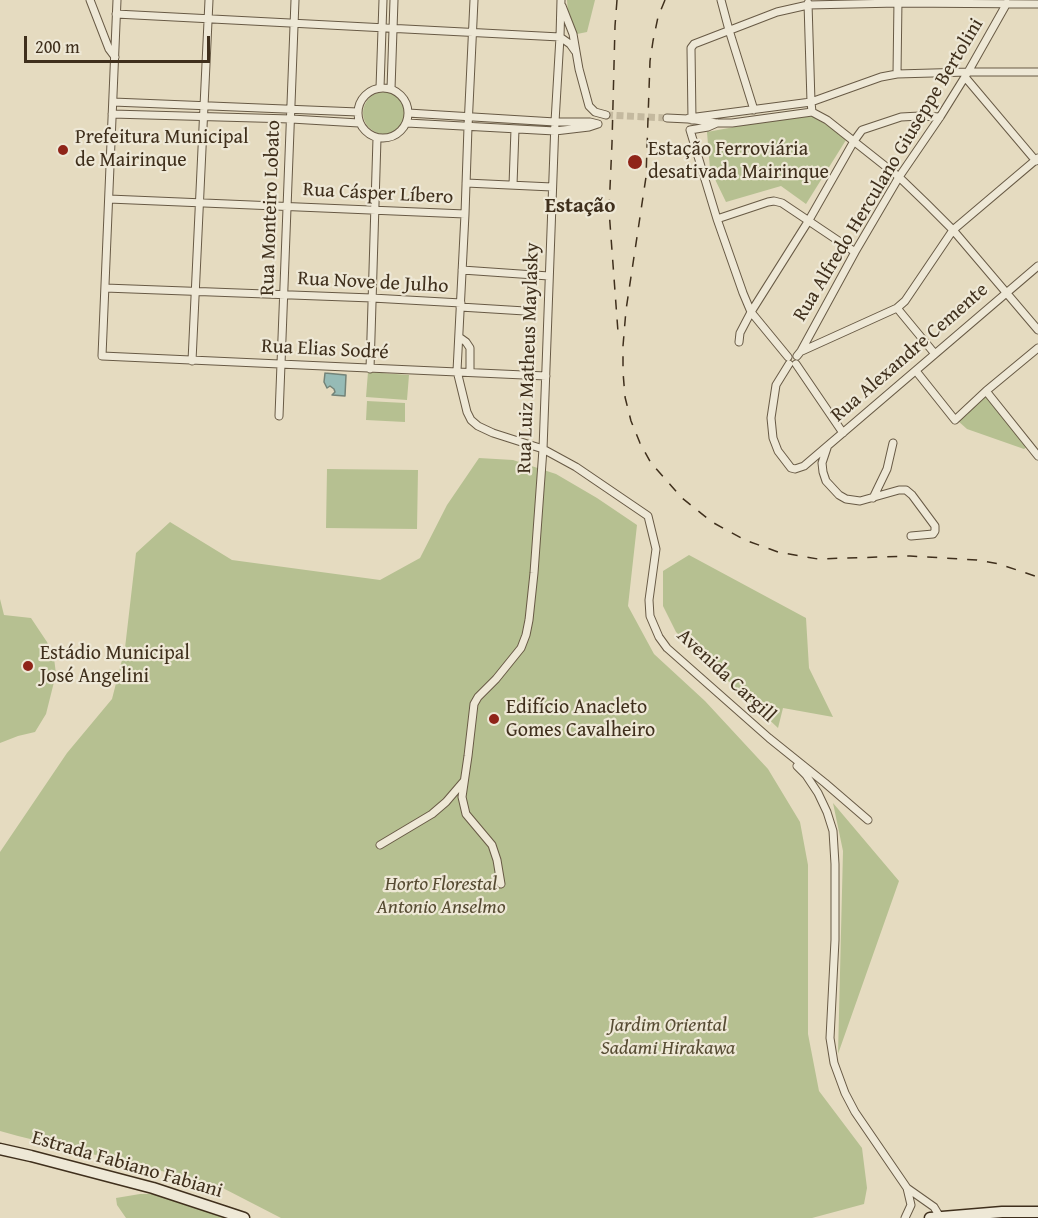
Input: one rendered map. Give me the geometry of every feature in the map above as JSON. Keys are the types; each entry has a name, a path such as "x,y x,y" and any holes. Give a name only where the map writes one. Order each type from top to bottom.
{"street":[{"path":"90,0 114,57"},
{"path":"105,288 117,0"},
{"path":"192,361 209,0"},
{"name":"Rua Monteiro Lobato","path":"279,416 295,0"},
{"path":"380,88 383,0"},
{"path":"391,89 394,0"},
{"path":"457,371 474,0"},
{"path":"721,0 754,110"},
{"path":"561,2 573,34 586,96 595,112 606,115"},
{"name":"Rua Luiz Matheus Maylasky","path":"501,884 492,845 466,814 462,797 474,704 521,648 529,620 543,449 561,2"},
{"path":"808,2 813,112"},
{"path":"691,119 691,48 694,44 777,12 808,2 1038,4"},
{"path":"897,74 898,2"},
{"name":"Rua Alfredo Herculano Giuseppe Bertolini","path":"804,466 791,468 778,451 773,438 771,418 776,385 899,177 967,74 1007,2"},
{"path":"116,14 560,36 576,51"},
{"path":"691,119 811,102 881,77 897,74 1038,72"},
{"path":"794,358 897,308 905,301 953,230 1037,160 967,74"},
{"path":"380,88 391,89 404,98 408,108 407,123 398,134 392,137 377,138 363,130 359,123 360,103 371,91 380,88"},
{"path":"112,102 358,112"},
{"path":"667,118 732,123 813,112 827,120 899,177 953,230 1038,330"},
{"path":"407,123 555,131 598,124 408,113"},
{"path":"112,114 359,123"},
{"path":"739,342 740,333 751,312 862,130 901,117 940,117"},
{"path":"717,123 690,130 717,219 743,293 751,312 794,358 843,433"},
{"path":"513,185 515,129"},
{"path":"370,369 377,138"},
{"path":"466,183 552,187"},
{"name":"Rua Cásper Líbero","path":"109,199 465,214"},
{"path":"717,219 774,201 782,203 855,252"},
{"name":"Rua Alexandre Cemente","path":"804,466 1038,266"},
{"path":"462,270 549,276"},
{"name":"Rua Nove de Julho","path":"105,288 372,298 525,311"},
{"name":"Rua Elias Sodré","path":"105,288 102,356 546,376"},
{"path":"897,308 935,354"},
{"path":"459,337 470,348 470,372"},
{"path":"916,371 955,420 1038,348"},
{"name":"Avenida Cargill","path":"457,371 467,412 478,426 543,449 576,466 648,516 656,549 649,600 650,616 659,637 667,648 769,738 868,820"},
{"path":"986,391 1037,453"},
{"path":"873,498 887,469 893,443"},
{"path":"828,446 822,463 823,472 826,480 846,500 860,501 899,490 906,490 912,495 935,526 935,531 933,534 911,536"},
{"path":"769,738 812,784 827,812 833,831 835,940 830,1038 834,1063 844,1093 907,1188 934,1207 935,1217 1038,1212"},
{"path":"380,845 432,814 464,781"},
{"name":"Estrada Fabiano Fabiani","path":"0,1149 31,1155 153,1188 244,1218"},
{"path":"905,1218 911,1205 907,1188"}],"green space":[{"path":"567,0 595,0 587,32 577,34 568,13"},
{"path":"384,92 399,98 405,113 399,128 384,134 369,128 363,113 369,98"},
{"path":"812,116 846,140 806,204 781,186 726,202 710,169 707,132 789,117"},
{"path":"368,372 409,375 407,400 366,397"},
{"path":"987,394 1027,447 1024,449 967,429 958,421"},
{"path":"367,401 405,403 405,422 366,420"},
{"name":"Horto Florestal Antonio Anselmo","path":"479,458 513,460 556,474 637,525 628,606 654,654 705,701 768,769 800,822 808,865 808,1034 819,1091 862,1148 867,1188 864,1204 812,1218 281,1218 215,1184 0,1131 0,852 67,753 112,699 125,648 136,553 170,522 232,560 380,580 420,558 447,505"},
{"path":"327,469 418,470 417,529 326,528"},
{"path":"689,555 806,618 809,668 833,717 783,708 778,728 676,632 663,606 663,571"},
{"name":"Estádio Municipal José Angelini","path":"0,599 4,615 31,618 47,642 54,658 56,674 46,714 35,732 0,743"},
{"path":"833,803 899,881 838,1054 843,851"},
{"path":"140,1194 178,1200 227,1218 126,1218 117,1205 116,1198"}],"water":[{"path":"325,373 346,375 345,396 332,395 335,392 330,386 327,388 324,382"}],"tunnel":[{"path":"606,115 667,118"}],"railway":[{"path":"617,0 609,210 618,332"},
{"path":"665,0 658,17 650,61 646,177 626,310 623,346 625,397 631,421 651,463 682,498 712,522 745,540 778,552 818,559 910,556 977,560 999,564 1038,577"}],"place":[{"name":"Prefeitura Municipal de Mairinque","path":"63,150"},
{"name":"Estação Ferroviária desativada Mairinque","path":"635,162"},
{"name":"Estádio Municipal José Angelini","path":"28,666"},
{"name":"Edifício Anacleto Gomes Cavalheiro","path":"494,719"}],"district":[{"name":"Estação","path":"580,207"}],"park label":[{"name":"Jardim Oriental Sadami Hirakawa","path":"668,1038"}]}
